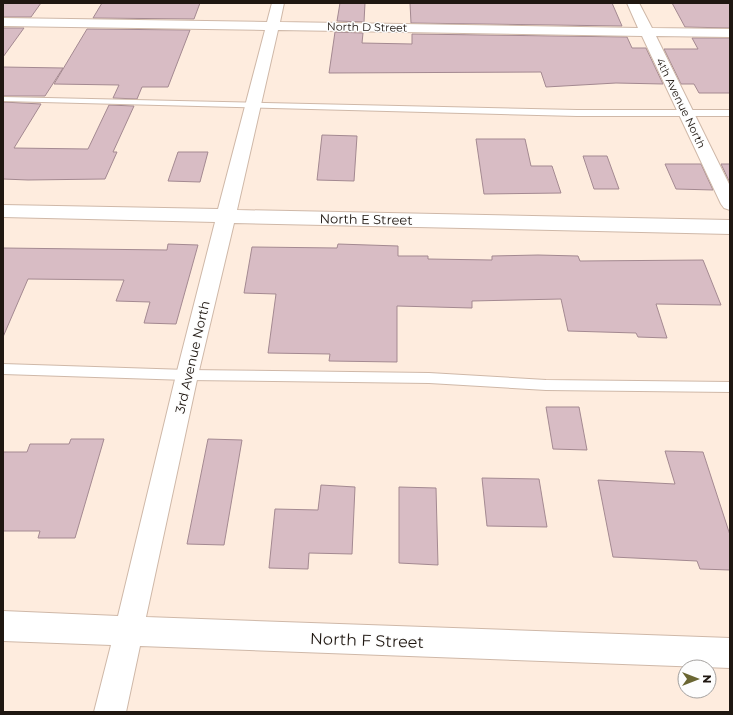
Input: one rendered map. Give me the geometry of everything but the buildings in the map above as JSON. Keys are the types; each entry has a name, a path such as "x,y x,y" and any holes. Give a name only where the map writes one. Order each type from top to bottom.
{"street":[{"name":"3rd Avenue North","path":"110,712 130,631 188,375 278,3"},
{"name":"4th Avenue North","path":"633,3 730,204"},
{"name":"North D Street","path":"3,22 730,33"},
{"name":"North E Street","path":"3,211 730,227"},
{"name":"North F Street","path":"3,626 730,653"}],"lane":[{"path":"3,99 569,112 730,113"},
{"path":"3,370 188,375 295,375 429,378 546,385 730,387"}]}
